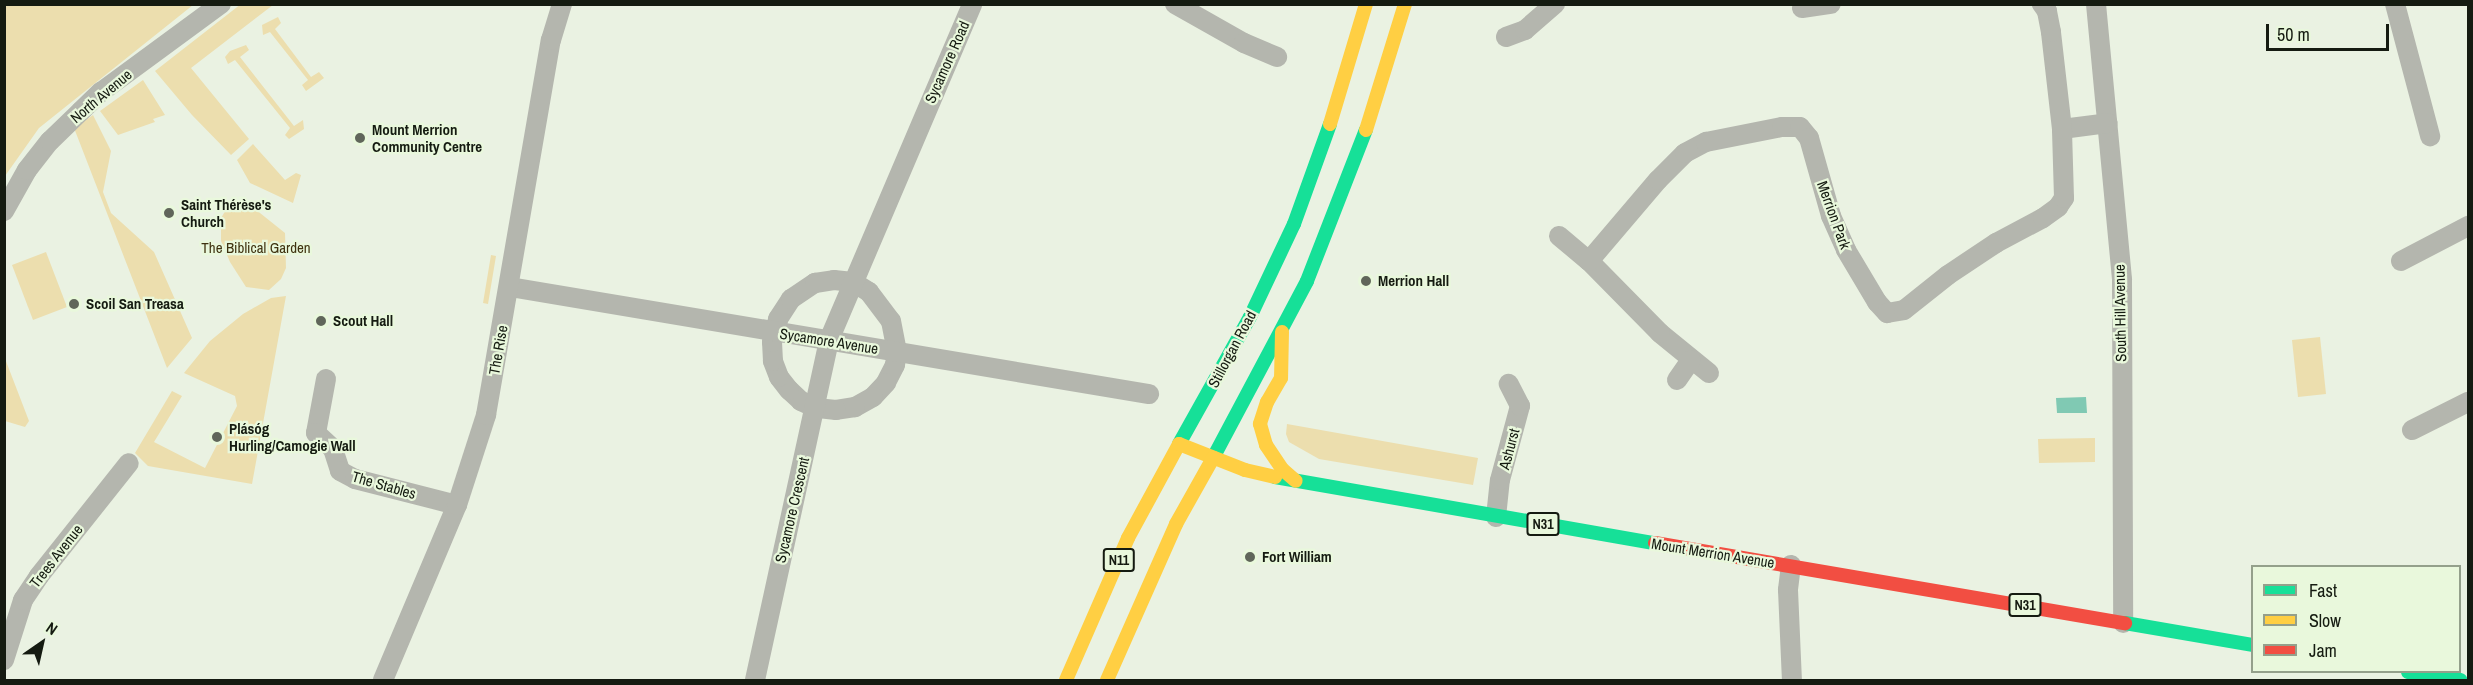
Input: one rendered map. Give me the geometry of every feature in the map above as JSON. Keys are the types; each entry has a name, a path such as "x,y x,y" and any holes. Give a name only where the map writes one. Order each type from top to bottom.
{"main road":[{"name":"Stillorgan Road","path":"1066,681 1128,538 1250,316 1294,224 1329,130 1366,4"},
{"path":"1213,458 1282,332 1327,233 1376,105 1405,4"},
{"path":"1214,382 1217,389 1230,392 1250,382 1282,332"},
{"path":"1282,332 1281,378 1267,402 1260,424 1266,445 1282,469 1296,481"},
{"name":"Mount Merrion Avenue","path":"1179,444 1245,470 1296,481 2251,645"},
{"name":"N11","path":"1107,681 1176,524 1213,458"},
{"path":"2414,673 2460,681"}],"street":[{"name":"North Avenue","path":"4,211 27,170 50,141 81,111 101,92 221,4"},
{"name":"The Rise","path":"383,681 458,506 486,414 510,287 551,40 562,4"},
{"name":"Sycamore Road","path":"922,120 972,4"},
{"path":"1174,4 1244,43 1276,57"},
{"path":"1506,37 1526,30 1554,4"},
{"path":"1802,8 1831,4"},
{"name":"Merrion Park","path":"1589,261 1658,180 1685,153 1706,142 1782,127 1800,127 1809,138 1831,216 1846,250 1877,302 1887,313 1904,310 1957,268 1996,243 2027,229 2058,207 2064,198 2062,129 2051,32 2047,11 2042,4"},
{"name":"South Hill Avenue","path":"2096,4 2122,280 2123,623"},
{"path":"2395,4 2430,136"},
{"name":"Sycamore Crescent","path":"756,681 829,340 922,120"},
{"path":"2062,129 2108,123"},
{"path":"2401,261 2469,226"},
{"path":"1559,236 1589,261 1660,333 1709,374"},
{"path":"834,280 853,282 869,292 891,321 897,352 895,365 886,383 873,397 855,406 836,410 816,408 801,401 779,377 773,361 774,331 791,299 803,290 815,283 834,280"},
{"name":"Sycamore Avenue","path":"510,287 1149,394"},
{"path":"1677,380 1691,360"},
{"name":"The Stables","path":"326,379 316,433 333,449 340,471 355,479 458,506"},
{"name":"Ashurst","path":"1496,517 1500,480 1520,406 1509,384"},
{"path":"2412,430 2469,402"},
{"name":"Trees Avenue","path":"4,660 23,600 39,576 129,464"},
{"path":"1791,566 1788,590 1792,681"}],"green space":[{"path":"5,4 193,5 39,128 5,176"},
{"path":"241,4 273,5 191,68 249,139 231,155 192,115 155,71"},
{"path":"278,17 281,23 275,29 311,77 319,72 324,78 306,91 302,85 308,80 270,32 263,35 262,25"},
{"path":"246,45 249,50 240,57 294,126 303,120 304,129 289,139 285,135 290,128 235,60 228,64 225,57 230,51"},
{"path":"143,80 165,115 153,119 155,122 118,135 100,111"},
{"path":"93,115 111,151 103,192 111,213 154,252 192,338 167,368 74,128"},
{"path":"253,144 285,180 296,173 301,175 293,203 250,183 237,160"},
{"name":"The Biblical Garden","path":"241,204 255,209 285,233 286,268 281,279 269,290 246,287 230,262 221,241 221,218 229,205"},
{"path":"46,252 67,307 33,320 12,265"},
{"path":"491,255 496,256 488,304 483,303"},
{"path":"286,296 252,484 148,466 135,453 172,391 182,396 154,442 205,468 237,406 235,396 184,373 210,341 243,314 271,298"},
{"path":"2320,337 2326,394 2298,397 2292,340"},
{"path":"4,356 29,421 25,427 5,421"},
{"path":"1287,424 1478,458 1473,485 1319,459 1289,442 1286,434"},
{"path":"2095,438 2095,462 2039,463 2038,439"}],"water":[{"path":"2086,397 2087,413 2057,413 2056,398"}],"traffic: fast":[{"path":"1179,444 1250,317 1294,224 1330,124"},
{"path":"1213,458 1307,281 1366,130"},
{"path":"1275,477 1655,543"},
{"path":"2125,623 2251,645"},
{"path":"2414,673 2460,680"}],"traffic: slow":[{"path":"1330,124 1366,4"},
{"path":"1366,130 1405,4"},
{"path":"1282,332 1281,378 1267,402 1260,424 1266,445 1282,469 1296,481"},
{"path":"1066,680 1128,538 1179,444 1245,470 1275,477"},
{"path":"1107,680 1176,524 1213,458"}],"traffic: jam":[{"path":"1655,543 2125,623"}],"place":[{"name":"Mount Merrion Community Centre","path":"360,138"},
{"name":"Saint Thérèse's Church","path":"169,213"},
{"name":"Merrion Hall","path":"1366,281"},
{"name":"Scoil San Treasa","path":"74,304"},
{"name":"Scout Hall","path":"321,321"},
{"name":"Plásóg Hurling/Camogie Wall","path":"217,437"},
{"name":"Fort William","path":"1250,557"}]}
